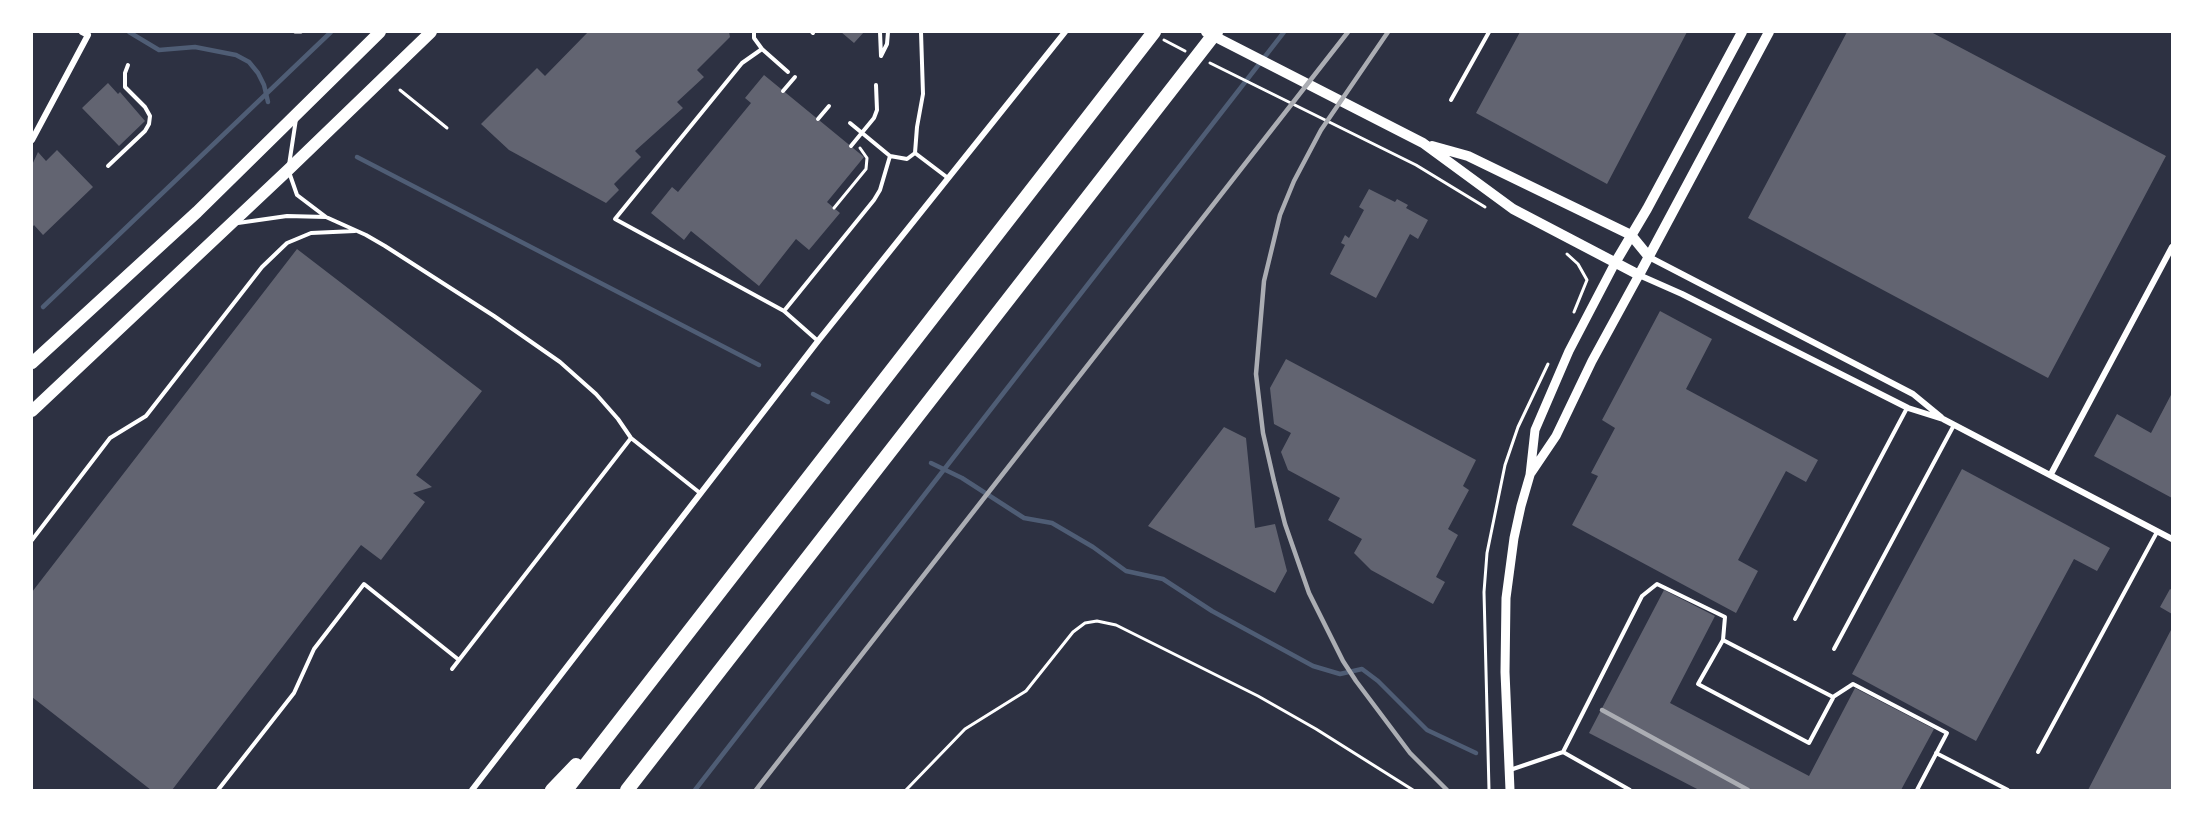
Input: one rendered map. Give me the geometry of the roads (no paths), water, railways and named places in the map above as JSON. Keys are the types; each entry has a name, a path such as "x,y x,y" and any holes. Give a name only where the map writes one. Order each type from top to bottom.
{"highway":[{"path":"627,790 1216,32"},
{"path":"566,790 1155,34"},
{"path":"552,790 641,695"}],"main road":[{"path":"32,363 197,212 380,32"},
{"path":"32,411 431,32"},
{"path":"1206,32 1423,144 1513,209 1639,275 1768,32"},
{"path":"1615,263 1647,209 1742,32"},
{"path":"1423,144 1468,156 1631,235 1649,257"}],"street":[{"path":"472,790 818,341 1065,32"},
{"path":"32,140 85,33"},
{"path":"2051,474 2172,247"},
{"path":"1649,257 1913,394 1943,419"},
{"path":"1510,790 1505,672 1506,598 1514,538 1530,475 1535,430 1569,351 1615,263"},
{"path":"1530,475 1556,436 1592,361 1639,275 1682,294 1908,408 1954,424 2172,539"}],"lane":[{"path":"753,32 754,38 762,49 788,72"},
{"path":"880,32 881,56 887,44 888,32"},
{"path":"850,123 890,156 908,159 915,153 916,127 923,94 921,32"},
{"path":"1451,100 1489,32"},
{"path":"762,49 742,63 615,219 783,311 818,341"},
{"path":"108,166 145,131 149,124 150,116 145,107 125,87 125,73 128,66"},
{"path":"783,91 795,77"},
{"path":"851,146 874,118 877,110 876,85"},
{"path":"818,119 829,106"},
{"path":"297,115 288,170 297,195 326,217 386,246 560,362 588,386 618,419 631,438 700,493"},
{"path":"915,153 948,178"},
{"path":"783,311 874,200 880,190 890,156"},
{"path":"231,224 287,216 326,217"},
{"path":"32,540 110,438 146,416 262,267 287,243 311,232 359,231"},
{"path":"1795,619 1908,408"},
{"path":"1834,649 1954,424"},
{"path":"452,669 631,438"},
{"path":"2038,752 2157,531"},
{"path":"218,790 294,693 314,649 364,584 459,660"},
{"path":"1509,770 1563,752 1642,596 1658,584 1725,617 1723,640 1698,684 1809,743 1833,698 1853,684 1947,733 1917,790"},
{"path":"1723,640 1833,698"},
{"path":"1563,752 1630,790"},
{"path":"1936,753 2008,790"}],"waterway":[{"path":"129,32 159,50 195,47 236,55 249,62 258,73 268,102"},
{"path":"43,307 331,32"},
{"path":"695,790 1284,32"},
{"path":"357,157 759,365"},
{"path":"813,394 828,402"},
{"path":"931,463 962,478 1024,518 1052,523 1093,547 1126,571 1163,579 1212,611 1313,666 1340,674 1362,669 1378,681 1427,730 1476,753"}],"railway":[{"path":"756,790 1348,32"},
{"path":"1388,32 1321,130 1294,181 1280,215 1264,281 1256,374 1263,433 1274,481 1285,524 1309,593 1343,661 1356,681 1410,753 1447,790"},
{"path":"1602,710 1748,790"}]}
